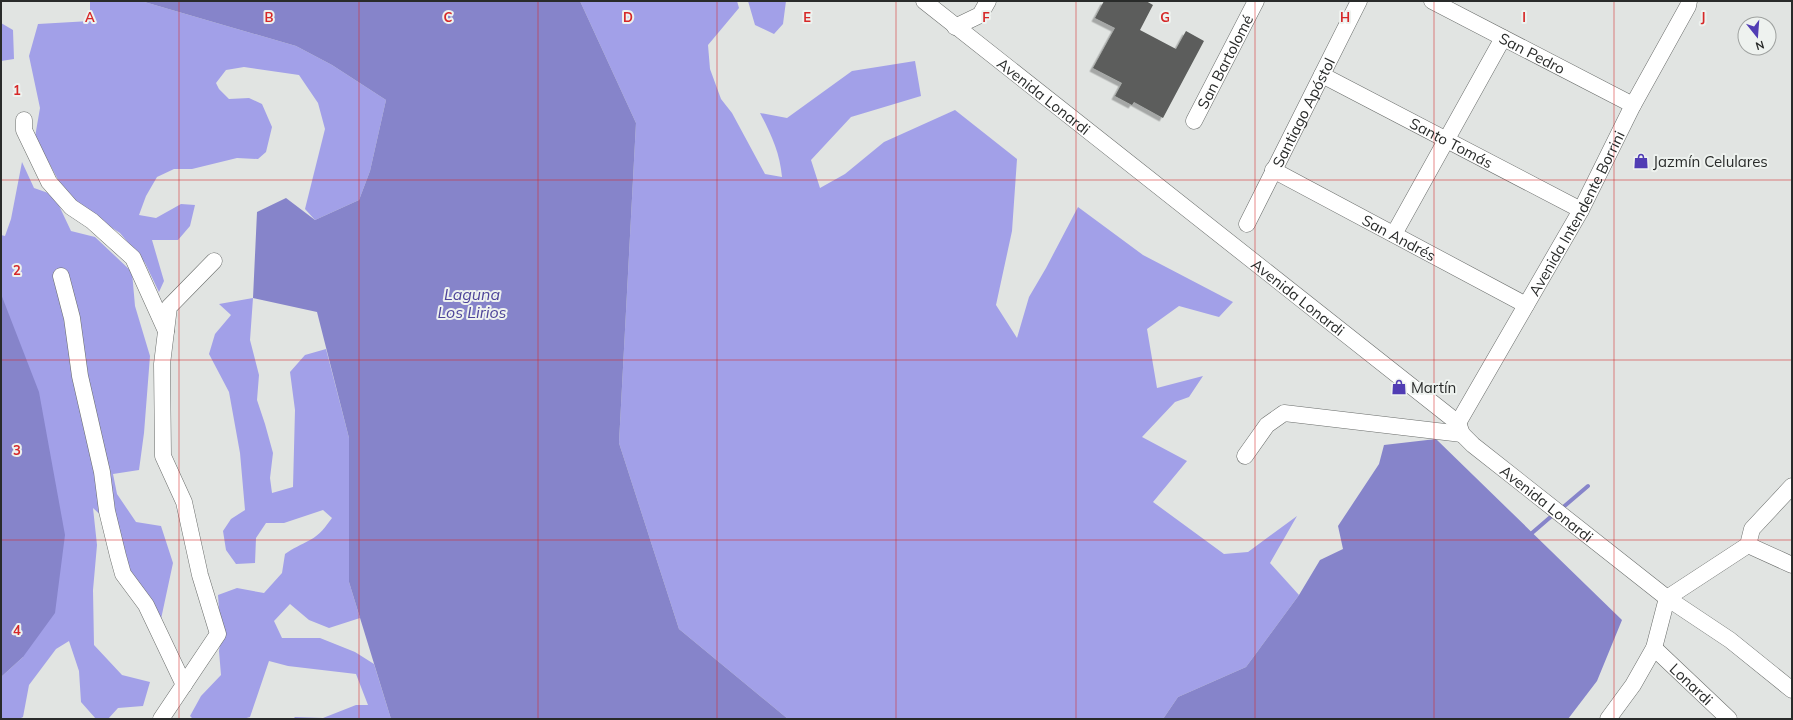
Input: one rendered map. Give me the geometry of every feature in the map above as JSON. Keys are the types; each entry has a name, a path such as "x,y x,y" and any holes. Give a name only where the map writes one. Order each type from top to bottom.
{"street":[{"name":"Avenida Lonardi","path":"924,1 1460,429 1473,445 1667,598 1730,640 1792,690"},
{"path":"955,26 980,16 988,1"},
{"name":"San Bartolomé","path":"1194,121 1256,1"},
{"name":"Santiago Apóstol","path":"1247,224 1359,1"},
{"name":"San Pedro","path":"1432,1 1633,105"},
{"name":"Avenida Intendente Borrini","path":"1460,429 1526,305 1581,210 1633,105 1688,6 1689,1"},
{"path":"1394,234 1503,38"},
{"name":"Santo Tomás","path":"1322,75 1581,210"},
{"path":"24,120 24,130 49,182 71,207 92,221 133,258 166,331"},
{"name":"San Andrés","path":"1273,170 1526,305"},
{"path":"161,719 218,634 200,576 184,502 163,456 162,364 169,307 214,261"},
{"path":"61,276 72,318 80,376 102,472 107,511 123,574 146,605 184,685"},
{"path":"1245,456 1267,425 1284,413 1460,429"},
{"path":"1608,719 1633,685 1654,648 1667,598 1748,545 1752,529 1792,486"},
{"path":"1748,545 1792,565"},
{"name":"Lonardi","path":"1654,648 1729,719"}],"shaded area":[{"path":"90,1 141,1 296,46 332,65 386,100 370,171 359,200 315,220 305,209 325,129 318,103 299,75 244,67 226,70 216,83 219,89 229,99 249,98 262,104 272,127 266,152 258,159 237,158 192,169 174,169 157,177 146,196 139,215 156,218 181,204 195,205 190,226 178,240 152,240 164,281 159,292 145,263 120,233 81,208 63,189 35,137 40,108 29,56 38,24 90,21"},
{"path":"580,1 737,1 739,8 708,45 710,69 721,99 732,113 765,174 782,177 774,144 760,113 787,118 852,71 915,61 921,96 851,117 811,160 820,188 845,174 884,142 955,110 1017,159 1012,231 996,305 1017,338 1029,297 1078,207 1143,255 1233,302 1219,317 1179,306 1147,329 1157,388 1203,376 1189,397 1175,402 1142,437 1187,461 1153,502 1224,554 1248,552 1297,516 1270,563 1299,595 1246,667 1178,697 1163,719 788,719 679,629 619,443 636,123"},
{"path":"748,1 786,1 783,24 774,34 755,25"},
{"path":"1,23 13,30 14,59 1,61"},
{"path":"22,162 34,188 54,195 71,231 95,237 132,272 135,306 150,356 144,433 139,470 113,474 117,494 136,522 161,526 173,563 161,619 132,577 120,533 93,508 97,545 93,590 94,645 122,675 150,682 143,706 118,708 108,719 96,719 81,702 79,671 69,641 56,649 29,685 23,717 19,719 1,719 1,677 23,657 1,296 1,235 5,236 11,219"},
{"path":"253,298 250,340 259,375 257,400 273,453 270,478 272,493 293,487 295,410 290,372 305,355 326,349 349,438 349,582 360,618 329,628 309,620 290,604 274,621 282,638 320,638 355,652 374,664 391,719 293,719 295,717 323,718 356,705 368,705 356,674 288,666 269,661 250,717 243,719 193,719 190,716 201,696 221,675 219,651 221,638 218,595 237,588 264,593 282,573 285,554 317,536 332,518 323,510 284,523 266,523 256,538 255,563 236,564 226,550 223,531 231,519 245,510 240,453 229,392 209,354 215,334 231,315 219,304"}],"water":[{"name":"Laguna Los Lirios","path":"141,1 580,1 636,123 619,443 679,629 788,719 391,719 349,582 349,438 317,312 253,298 257,212 286,198 315,220 359,200 370,171 386,100 332,65 296,46"},
{"path":"1,294 39,392 65,535 55,613 23,657 1,677"},
{"path":"1436,439 1622,620 1597,681 1568,719 1163,719 1178,697 1246,667 1299,595 1320,560 1343,549 1338,526 1379,464 1384,445"}],"building":[{"path":"1104,1 1146,1 1153,5 1140,30 1176,49 1186,31 1204,41 1163,118 1134,102 1132,105 1115,96 1122,83 1093,68 1115,28 1095,18"}],"waterway":[{"path":"1561,509 1588,486"},
{"path":"1532,533 1554,514"}],"place":[{"name":"Jazmín Celulares","path":"1641,161"},
{"name":"Martín","path":"1399,387"}]}
